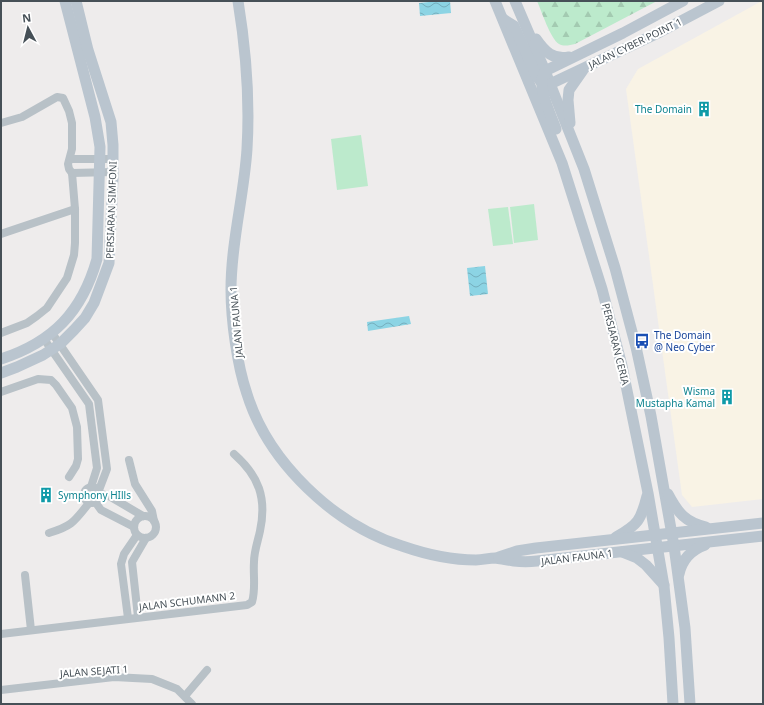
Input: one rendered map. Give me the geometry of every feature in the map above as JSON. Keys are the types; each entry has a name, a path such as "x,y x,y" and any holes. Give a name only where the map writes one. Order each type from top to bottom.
{"street":[{"name":"PERSIARAN SIMFONI","path":"1,360 38,344 62,324 74,310 85,291 97,259 100,147 95,117 65,1"},
{"name":"PERSIARAN SIMFONI","path":"1,373 43,355 56,346 85,318 94,303 105,275 110,254 113,172 111,122 88,50 76,1"},
{"name":"JALAN FAUNA 1","path":"238,1 246,53 248,102 247,150 233,256 231,290 236,347 246,394 259,424 280,457 301,482 332,510 375,535 400,546 427,554 476,560 497,558 523,550 672,532 763,523"},
{"name":"PERSIARAN CERIA","path":"495,1 557,149 598,274 618,350 631,405 656,535 664,586 669,631 673,704"},
{"path":"515,1 545,71 543,74 546,84 543,91 557,133 557,149"},
{"name":"JALAN CYBER POINT 1","path":"545,71 683,1"},
{"name":"JALAN CYBER POINT 1","path":"546,84 660,32 719,1"},
{"path":"503,19 514,26 532,67 546,84"},
{"path":"528,29 542,46 553,56 559,58 572,56"},
{"path":"570,132 568,100 569,90 586,66"},
{"name":"PERSIARAN CERIA","path":"546,84 570,132 584,168 615,268 636,347 651,416 679,578 685,628 690,704"},
{"path":"1,124 22,117 57,97 63,98 69,111 72,123 70,159 68,164 72,173 75,209 74,255 71,268 64,283 47,308 37,316 27,323 1,333"},
{"path":"70,159 113,159"},
{"path":"72,173 99,171 113,172"},
{"path":"1,234 75,209"},
{"path":"48,336 98,400 107,469 100,492 100,499 92,503 67,527 49,533"},
{"path":"56,346 89,404 97,464 96,473 91,487 84,493 85,498 101,510 135,531 141,537 146,538 152,536 156,526 152,511 135,484 129,460"},
{"path":"1,392 38,379 51,380 60,390 72,408 77,427 78,459 70,477"},
{"name":"JALAN SCHUMANN 2","path":"133,618 247,605 252,602 254,596 254,562 260,529 262,503 255,478 244,463 234,454"},
{"path":"91,487 96,487 100,492 143,516 150,517 154,521"},
{"path":"664,487 678,512 686,520 714,529"},
{"path":"610,540 629,530 636,524 643,514 648,493"},
{"path":"133,618 121,564 135,531 136,521 143,516"},
{"name":"JALAN FAUNA 1","path":"497,558 516,562 537,562 621,551 709,543 763,536"},
{"path":"133,618 132,562 146,538"},
{"path":"679,578 681,568 689,555 697,548 709,543"},
{"path":"621,551 646,564 664,586"},
{"path":"121,564 132,562"},
{"path":"25,575 31,630"},
{"path":"1,634 133,618"},
{"path":"185,696 207,670"},
{"name":"JALAN SEJATI 1","path":"1,690 114,677 152,679 177,689 192,704"}],"shaded area":[{"path":"760,2 763,3 763,499 692,507 682,495 626,89 638,69"}],"green space":[{"path":"537,1 657,1 575,44 565,46 559,44 552,36"},
{"path":"361,135 368,186 337,190 331,139"},
{"path":"534,204 538,240 514,243 510,207"},
{"path":"508,207 513,244 493,246 488,209"}],"water":[{"path":"450,1 451,13 420,16 419,3"},
{"path":"485,266 488,294 470,296 467,268"},
{"path":"409,316 411,324 368,331 367,322"}],"place":[{"name":"The Domain","path":"704,109"},
{"name":"The Domain @ Neo Cyber","path":"642,341"},
{"name":"Wisma Mustapha Kamal","path":"727,397"},
{"name":"Symphony HIlls","path":"46,495"}]}
